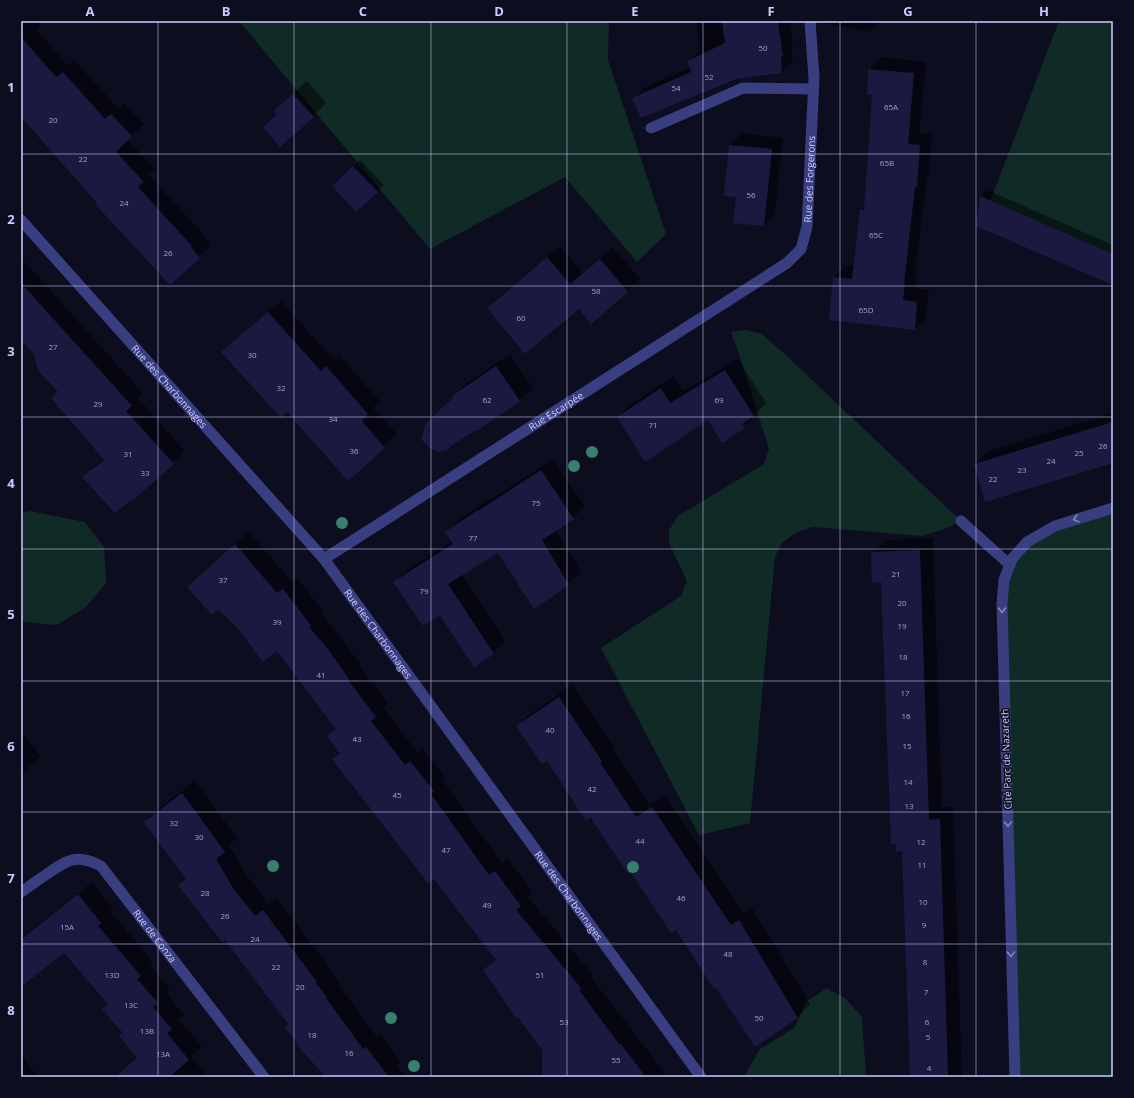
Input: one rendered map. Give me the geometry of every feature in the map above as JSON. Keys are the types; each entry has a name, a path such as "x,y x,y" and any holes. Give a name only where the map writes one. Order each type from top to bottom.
{"street":[{"path":"651,128 743,88 813,89 810,21"},
{"name":"Rue des Forgerons","path":"787,263 801,249 807,227 813,89"},
{"name":"Rue des Charbonnages","path":"21,220 324,559 701,1077"},
{"name":"Rue Escarpée","path":"324,559 787,263"},
{"name":"Cité Parc de Nazareth","path":"1015,1077 1002,604 1004,580 1012,559 1027,542 1055,526 1113,508"},
{"path":"961,521 1010,565"},
{"name":"Rue de Conza","path":"21,892 64,862 76,860 90,861 101,866 264,1077"}],"green space":[{"path":"239,21 609,21 608,60 666,234 637,262 565,177 430,249"},
{"path":"1059,21 1113,21 1113,259 988,207"},
{"path":"746,330 762,334 961,521 947,528 922,536 812,527 795,533 782,543 775,557 750,823 699,835 601,648 681,596 687,581 669,543 669,530 678,516 764,464 769,449 731,332"},
{"path":"30,511 85,522 104,547 106,583 85,608 56,625 24,622 21,620 21,513"},
{"path":"1113,512 1113,1077 1015,1077 1005,562 1038,537"},
{"path":"827,988 846,999 862,1017 866,1077 744,1077 759,1050 794,1028 807,1001"}],"building":[{"path":"722,21 778,21 783,57 781,57 782,73 736,79 641,118 632,98 691,72 687,61 725,43"},
{"path":"21,37 56,77 63,72 105,119 111,114 132,136 116,152 144,182 138,187 192,246 191,247 200,258 170,285 95,204 97,203 21,117"},
{"path":"868,69 914,73 908,144 920,145 917,187 915,187 903,300 917,302 915,330 829,320 833,277 852,279 860,209 864,210 872,95 867,95"},
{"path":"293,94 314,117 280,147 263,127 277,114 273,111"},
{"path":"729,145 772,149 764,226 733,223 736,197 724,196"},
{"path":"353,166 378,192 356,212 332,186"},
{"path":"980,196 1113,254 1113,285 976,226"},
{"path":"547,257 570,284 600,259 628,292 591,324 579,309 525,354 487,308"},
{"path":"21,283 132,406 126,411 174,464 133,500 132,499 115,513 82,477 104,460 51,398 58,392 38,370 34,354 21,340"},
{"path":"268,312 321,371 326,366 368,414 362,421 385,448 348,481 287,412 281,418 221,352"},
{"path":"496,366 520,401 477,431 476,430 451,446 448,450 438,452 429,448 421,439 425,425 453,398 452,396"},
{"path":"725,370 754,416 742,424 745,428 722,443 708,420 645,462 617,417 661,388 670,403"},
{"path":"1113,422 1113,463 985,502 974,464"},
{"path":"541,470 574,519 542,540 569,585 534,609 498,553 448,584 494,654 474,667 440,615 423,626 393,582 453,544 445,532"},
{"path":"235,544 277,593 283,589 297,607 311,626 309,627 328,649 349,679 348,680 376,717 371,721 405,765 410,761 434,791 431,794 489,875 495,871 521,906 516,910 581,988 579,990 619,1044 620,1043 646,1077 542,1077 542,1050 518,1017 516,1018 483,970 496,960 434,879 428,883 332,759 340,753 327,736 336,729 277,651 263,662 239,630 218,609 212,615 187,587"},
{"path":"920,550 929,820 940,819 948,1077 910,1077 902,851 896,852 896,844 891,844 881,582 872,583 871,552"},
{"path":"559,697 602,761 600,762 636,817 652,807 731,925 739,920 798,1018 755,1047 716,988 714,989 676,930 671,933 631,873 629,875 591,818 586,821 547,761 542,764 516,726"},
{"path":"182,793 225,852 216,859 233,888 255,916 263,910 317,982 316,983 327,997 326,998 363,1049 366,1047 389,1077 326,1077 302,1051 285,1027 288,1024 225,940 222,942 178,885 186,879 144,822"},
{"path":"78,894 101,923 98,926 141,976 137,979 158,1003 153,1007 172,1029 167,1033 189,1060 169,1077 115,1077 137,1058 119,1036 123,1033 102,1009 108,1004 64,953 21,987 21,940"}]}
